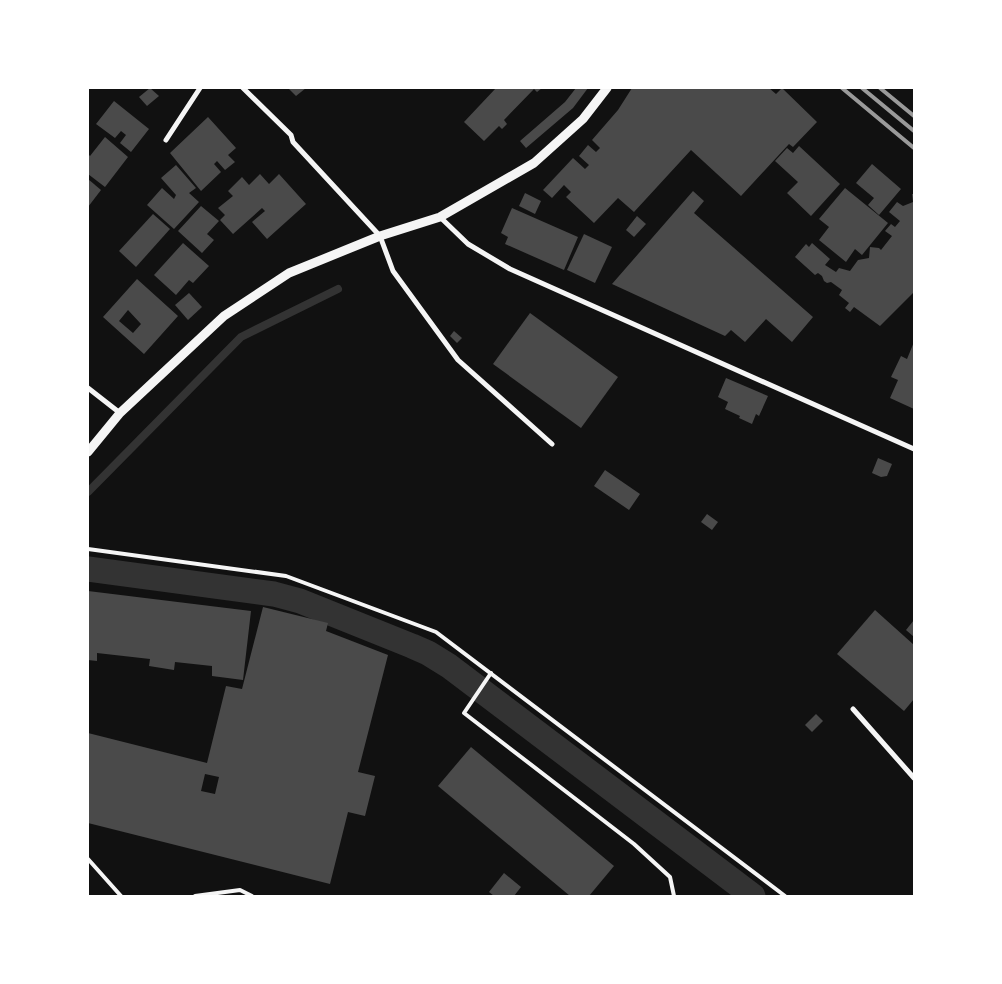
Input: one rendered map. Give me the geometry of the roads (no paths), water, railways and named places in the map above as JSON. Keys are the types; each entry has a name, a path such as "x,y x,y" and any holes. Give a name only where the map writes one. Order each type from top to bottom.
{"street":[{"path":"166,140 200,88"},
{"path":"243,88 290,135 294,142 380,236 393,271 458,360 552,444"},
{"path":"88,452 120,413 224,316 288,273 380,236 440,217 534,163 583,119 607,88"},
{"path":"440,217 468,244 510,269 914,449"},
{"path":"88,388 120,413"},
{"path":"853,709 914,778"}],"lane":[{"path":"88,549 286,576 436,632 785,896"},
{"path":"491,673 464,712 634,844 670,878 674,896"},
{"path":"88,860 120,896"},
{"path":"195,896 240,890 252,896"}],"waterway":[{"path":"88,492 241,337 338,289"},
{"path":"88,569 274,594 300,601 428,653 449,666 753,896"}],"railway":[{"path":"842,88 914,148"},
{"path":"862,88 914,131"},
{"path":"880,88 914,116"}]}
